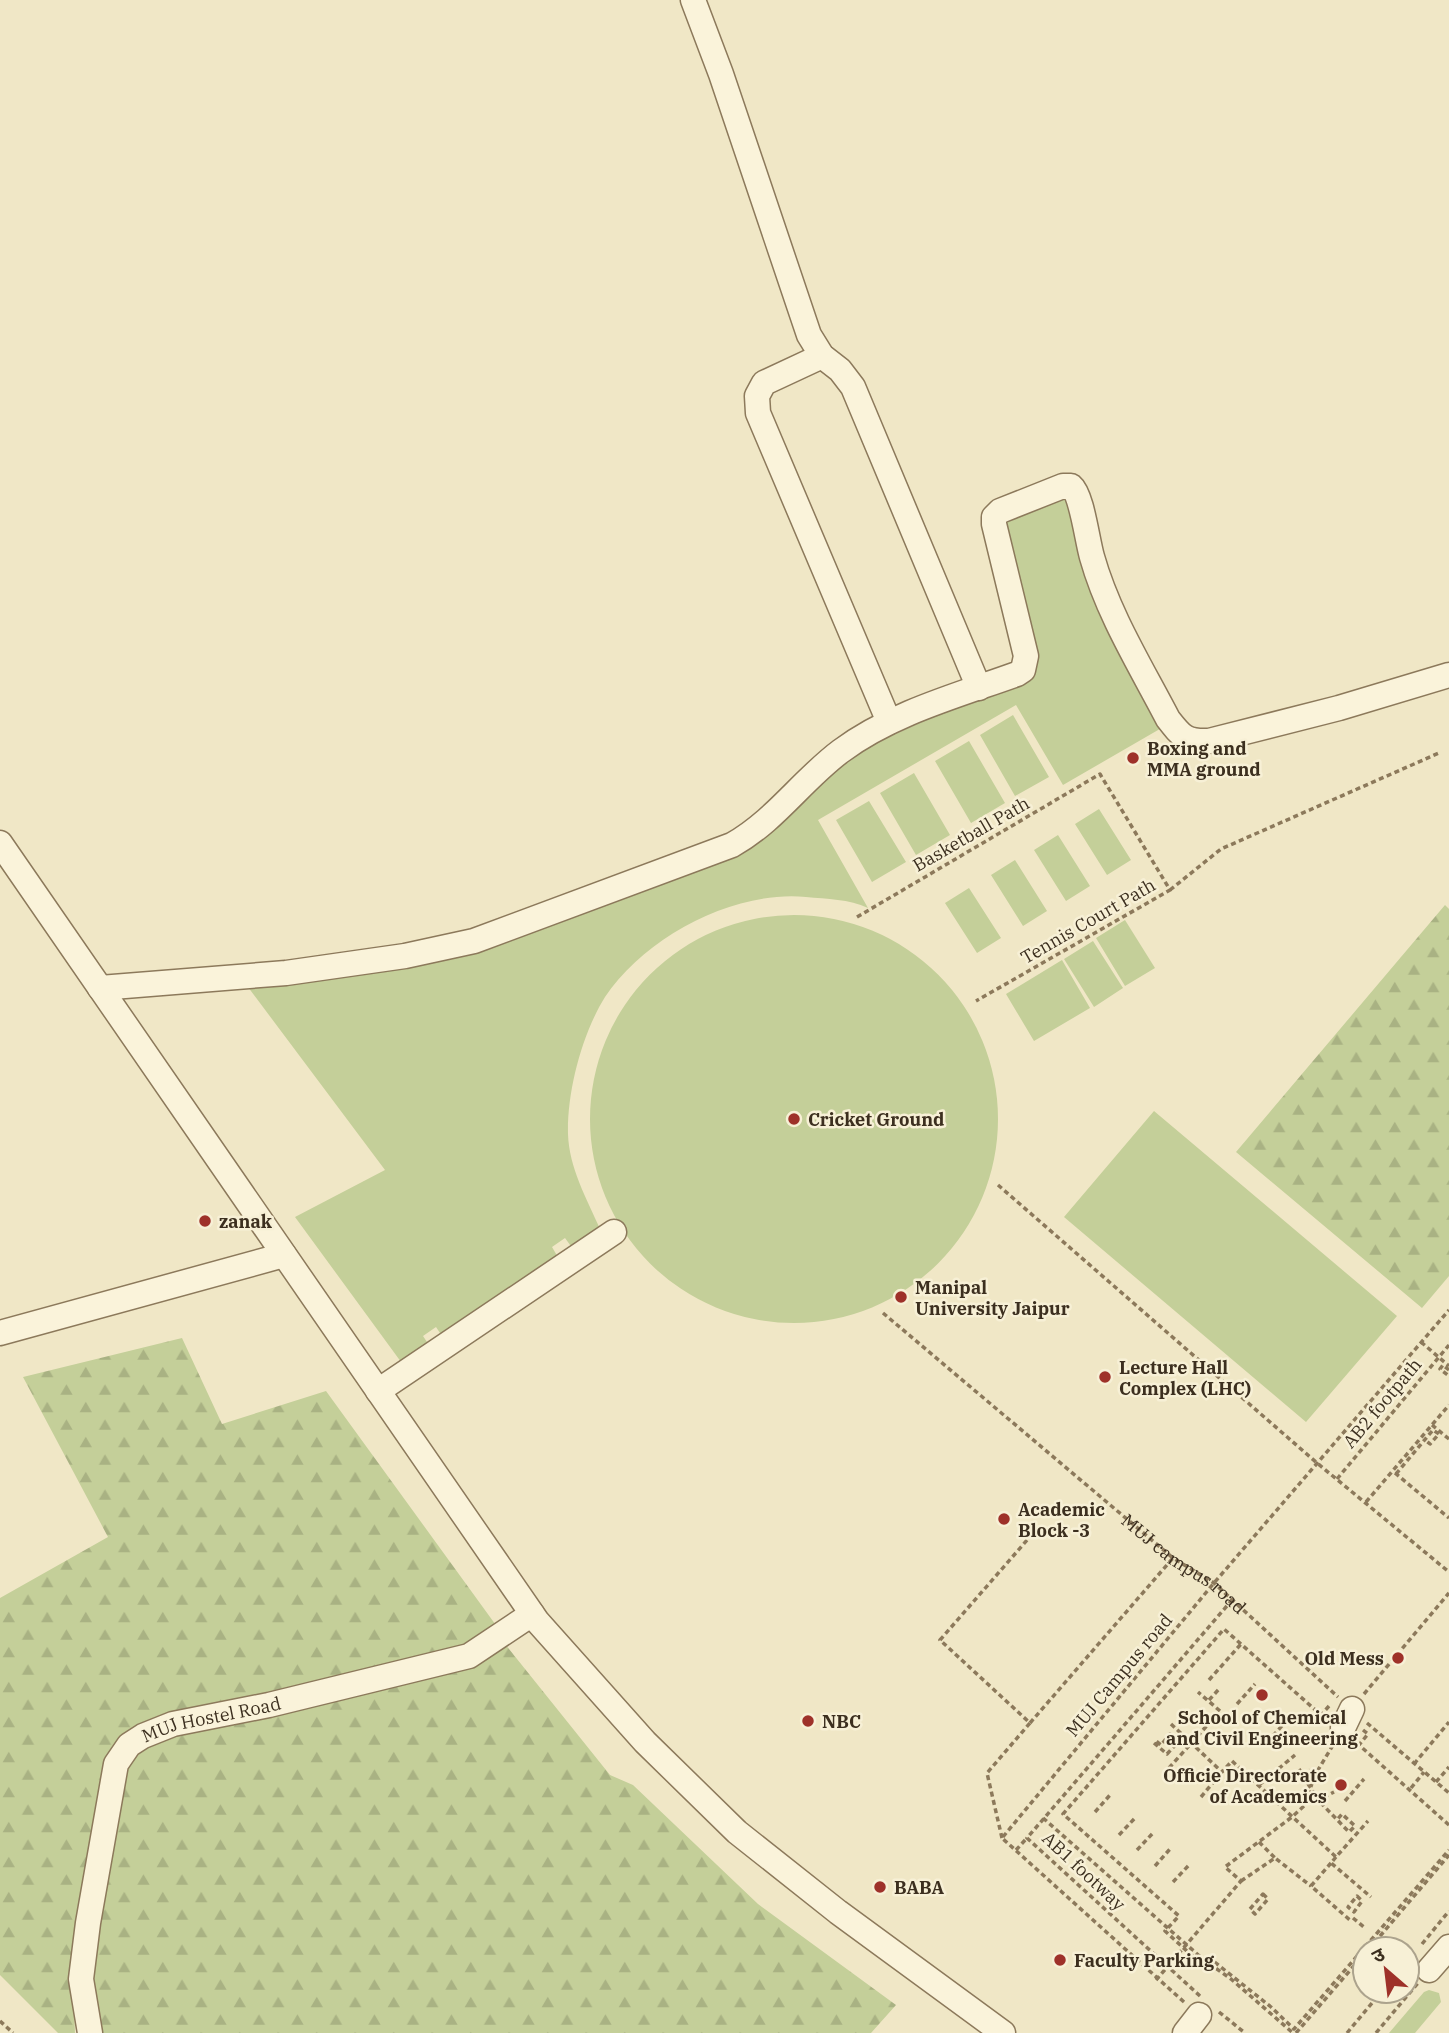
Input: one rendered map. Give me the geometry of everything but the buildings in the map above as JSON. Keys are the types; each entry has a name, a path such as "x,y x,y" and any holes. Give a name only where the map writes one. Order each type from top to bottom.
{"street":[{"path":"693,0 721,74 809,335 822,355 840,370 852,387 979,688"},
{"path":"822,355 764,383 757,396 758,412 890,722"},
{"path":"100,988 286,973 405,956 474,941 732,845 769,820 819,769 843,749 890,722 1023,670 1026,663 994,517 1000,511 1063,486 1071,486 1080,496 1085,531 1097,574 1111,606 1168,719 1179,734 1191,741 1209,741 1449,675"},
{"path":"0,843 533,1614 585,1677 645,1742 737,1832 838,1912 1003,2033"},
{"path":"378,1391 614,1232"},
{"path":"0,1333 284,1255"},
{"name":"MUJ Hostel Road","path":"90,2033 80,1979 116,1764 129,1745 173,1724 269,1705 470,1656 533,1614"},
{"path":"1429,1970 1449,1947"}],"path":[{"path":"1170,890 1221,849 1438,753"},
{"name":"Tennis Court Path","path":"976,1001 1170,890 1100,774"},
{"name":"Basketball Path","path":"857,917 1100,774"},
{"path":"998,1185 1317,1464 1449,1572"},
{"name":"MUJ Campus road","path":"1002,1838 1214,1583 1449,1310"},
{"name":"MUJ campus road","path":"883,1313 1173,1558 1214,1583 1348,1718 1414,1764 1449,1793"},
{"path":"1421,1342 1449,1368"},
{"name":"AB2 footpath","path":"1337,1479 1449,1345"},
{"path":"1449,1368 1443,1365 1440,1369 1449,1376"},
{"path":"1365,1502 1394,1472 1449,1405"},
{"path":"1432,1425 1449,1438"},
{"path":"1418,1444 1425,1440"},
{"path":"1418,1444 1427,1451"},
{"path":"1394,1472 1449,1518"},
{"path":"1028,1539 940,1640 1030,1723"},
{"path":"1173,1558 987,1773 1002,1838 1156,1980 1192,2024"},
{"path":"1241,1881 1225,1867 1304,1806 1315,1775 1348,1718 1449,1593"},
{"name":"AB1 footway","path":"1167,1967 1027,1838 1232,1601"},
{"path":"1449,1825 1359,1745 1368,1734 1332,1703 1321,1715 1224,1629 1063,1814 1179,1916 1165,1931 1183,1948 1200,1963 1207,1956 1224,1968 1294,2029 1449,1850"},
{"path":"1209,1680 1241,1644"},
{"path":"1237,1704 1255,1684"},
{"path":"1209,1700 1220,1688"},
{"path":"1169,1768 1220,1711 1198,1692"},
{"path":"1273,1736 1293,1713"},
{"path":"1414,1764 1449,1723"},
{"path":"1171,1724 1222,1772"},
{"path":"1170,1734 1178,1742 1167,1754 1155,1742 1161,1745 1170,1734"},
{"path":"1259,1786 1295,1755"},
{"path":"1201,1797 1232,1761 1336,1857"},
{"path":"1305,1765 1298,1770 1316,1801 1336,1821 1349,1832 1355,1826 1342,1814 1336,1821"},
{"path":"1436,1782 1449,1767"},
{"path":"1301,1776 1310,1770"},
{"path":"1411,1788 1424,1773"},
{"path":"1345,1801 1364,1779"},
{"path":"1316,1801 1334,1792"},
{"path":"1095,1812 1110,1795"},
{"path":"1043,1818 1204,1960 1295,2033 1351,1969"},
{"path":"1119,1835 1135,1818"},
{"path":"1311,1886 1368,1821"},
{"path":"1137,1850 1153,1833"},
{"path":"1016,1850 1027,1838"},
{"path":"1258,1842 1365,1928"},
{"path":"1155,1866 1170,1849"},
{"path":"1381,1935 1449,1855"},
{"path":"1156,1980 1241,1881 1275,1857"},
{"path":"1331,1863 1371,1897"},
{"path":"1173,1882 1189,1865"},
{"path":"1262,1894 1268,1899 1255,1914 1250,1909 1262,1894"},
{"path":"1421,1945 1449,1911"},
{"path":"1376,2033 1429,1970"},
{"path":"1347,2033 1370,2005"},
{"path":"0,2021 13,2033"}],"green space":[{"path":"1069,496 1165,726 1063,785 1016,705 818,820 868,908 846,901 806,897 750,901 694,922 643,955 622,975 597,1012 583,1045 570,1100 569,1147 580,1183 600,1229 573,1249 565,1238 552,1247 559,1259 444,1339 436,1327 423,1336 431,1348 404,1366 295,1217 385,1170 245,983 364,968 747,847 850,755 1030,672 998,525"},
{"path":"1013,715 1049,777 1015,796 980,735"},
{"path":"969,741 1005,803 971,823 935,761"},
{"path":"914,773 950,835 916,855 880,793"},
{"path":"869,801 906,862 872,882 836,820"},
{"path":"1099,809 1131,860 1107,875 1075,824"},
{"path":"1058,835 1090,886 1066,901 1034,850"},
{"path":"1015,860 1047,911 1023,926 991,875"},
{"path":"969,888 1001,938 977,953 945,903"},
{"path":"1445,905 1449,909 1449,1276 1422,1308 1236,1152"},
{"name":"Cricket Ground","path":"794,915 834,919 872,931 907,950 938,975 963,1006 982,1041 994,1079 998,1119 994,1159 982,1197 963,1232 938,1263 907,1288 872,1307 834,1319 794,1323 754,1319 716,1307 681,1288 650,1263 625,1232 606,1197 594,1159 590,1119 594,1079 606,1041 625,1006 650,975 681,950 716,931 754,919"},
{"path":"1125,920 1155,968 1125,986 1096,938"},
{"path":"1093,941 1123,988 1094,1007 1064,959"},
{"path":"1062,960 1090,1008 1034,1041 1006,994"},
{"path":"1154,1111 1397,1316 1306,1422 1064,1217"},
{"path":"182,1338 222,1424 326,1391 498,1628 457,1652 137,1727 72,1968 75,2033 58,2033 0,1975 0,1598 108,1537 23,1377"},
{"path":"505,1644 610,1775 633,1785 758,1904 896,2005 871,2033 98,2033 87,1970 123,1773 146,1742"},
{"path":"1429,1990 1439,1993 1441,2002 1415,2033 1389,2033 1413,2005 1421,2005 1421,1996"}],"place":[{"name":"Boxing and MMA ground","path":"1133,758"},
{"name":"Cricket Ground","path":"794,1119"},
{"name":"zanak","path":"205,1221"},
{"name":"Manipal University Jaipur","path":"901,1297"},
{"name":"Lecture Hall Complex (LHC)","path":"1105,1377"},
{"name":"Academic Block -3","path":"1004,1519"},
{"name":"Old Mess","path":"1398,1658"},
{"name":"School of Chemical and Civil Engineering","path":"1262,1695"},
{"name":"NBC","path":"808,1721"},
{"name":"Officie Directorate of Academics","path":"1341,1785"},
{"name":"BABA","path":"880,1887"},
{"name":"Faculty Parking","path":"1060,1960"}]}
